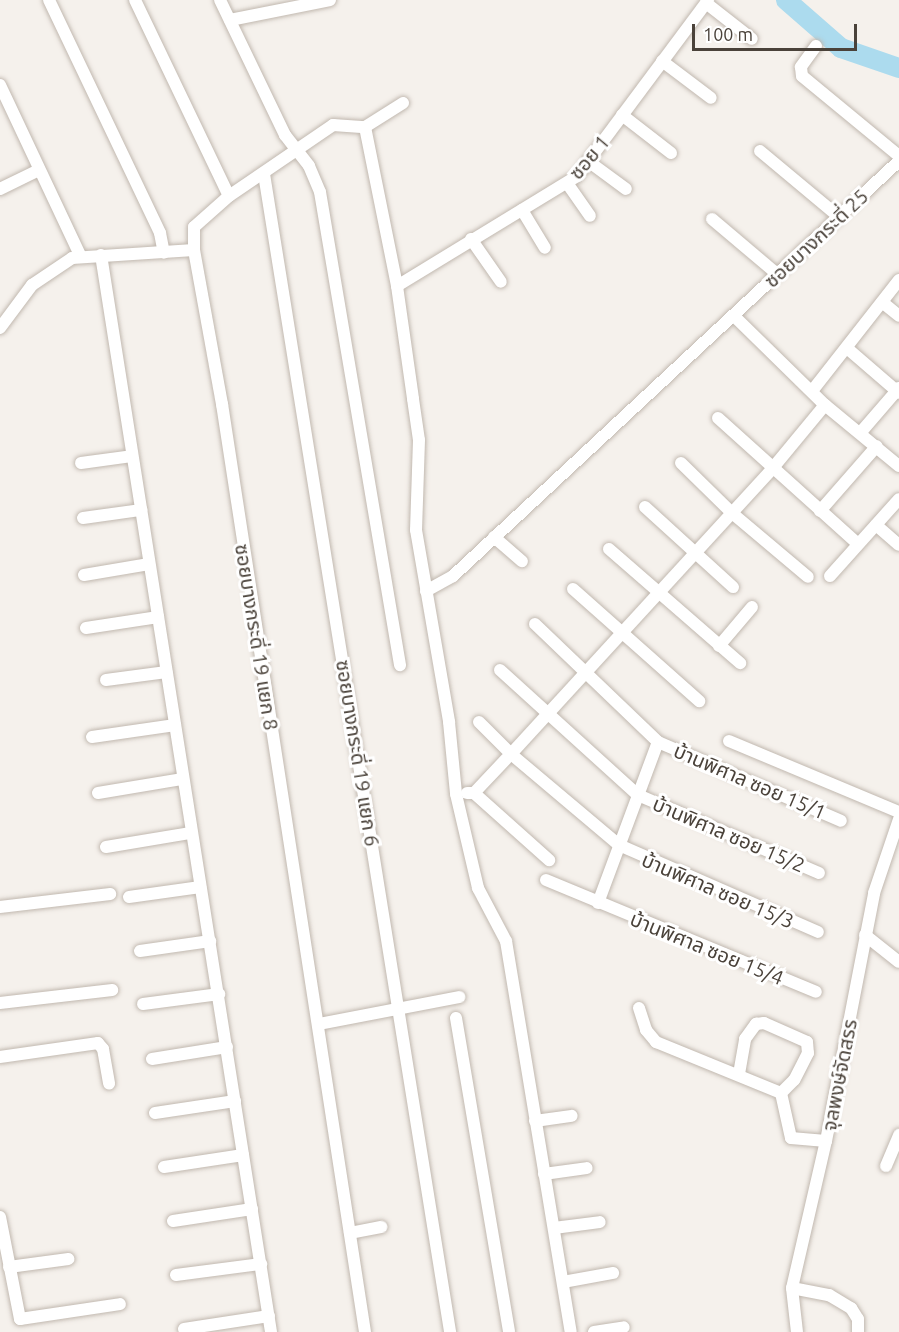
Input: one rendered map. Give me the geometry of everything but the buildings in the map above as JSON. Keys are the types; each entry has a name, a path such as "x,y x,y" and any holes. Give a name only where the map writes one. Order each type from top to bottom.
{"street":[{"path":"49,0 160,233 164,253"},
{"path":"135,0 229,196"},
{"path":"220,0 295,151 316,179 324,207 400,665"},
{"path":"230,20 330,0"},
{"path":"707,2 752,39"},
{"name":"ซอย 1","path":"397,286 471,239 567,183 588,161 707,2"},
{"path":"816,46 801,67 802,76 899,156"},
{"path":"663,61 711,98"},
{"path":"0,85 80,255"},
{"path":"403,103 365,127 397,286 418,440 416,530 449,722 456,794 478,888 506,941 571,1332"},
{"path":"622,116 671,153"},
{"name":"ซอยบางกระดี่ 19 แยก 8","path":"319,1024 194,250 194,227 229,196 333,125 365,127"},
{"path":"760,151 838,216"},
{"path":"588,161 626,189"},
{"name":"ซอยบางกระดี่ 25","path":"426,591 453,576 899,161"},
{"path":"0,189 39,170"},
{"name":"ซอยบางกระดี่ 19 แยก 6","path":"264,174 450,1332"},
{"path":"567,183 590,216"},
{"path":"522,210 545,248"},
{"path":"712,219 777,274"},
{"path":"471,239 501,282"},
{"path":"0,328 32,285 80,255 194,250"},
{"path":"101,255 271,1332"},
{"path":"812,391 848,349 899,280"},
{"path":"882,302 899,316"},
{"path":"734,316 825,405 861,432 899,466"},
{"path":"848,349 898,391 861,432"},
{"path":"456,794 474,792 509,757 583,671 695,554 772,469 825,405"},
{"path":"718,418 858,544"},
{"path":"820,511 877,446"},
{"path":"81,463 132,456"},
{"path":"681,463 732,513 808,577"},
{"path":"830,576 899,499"},
{"path":"645,507 733,587"},
{"path":"83,518 141,510"},
{"path":"876,525 899,545"},
{"path":"494,537 522,561"},
{"path":"609,549 740,663"},
{"path":"84,575 149,564"},
{"path":"573,589 620,634 699,701"},
{"path":"719,646 752,607"},
{"path":"86,628 158,617"},
{"path":"535,624 658,742 598,903"},
{"name":"บ้านพิศาล ซอย 15/2","path":"500,670 638,795 819,873"},
{"path":"106,680 166,672"},
{"name":"บ้านพิศาล ซอย 15/3","path":"479,722 509,757 619,845 818,932"},
{"path":"92,737 174,725"},
{"path":"729,741 899,813"},
{"name":"บ้านพิศาล ซอย 15/1","path":"658,742 841,821"},
{"path":"98,793 183,778"},
{"path":"474,792 549,860"},
{"name":"จุลพงษ์จัดสรร","path":"797,1332 792,1288 826,1141 874,893 899,819"},
{"path":"106,847 191,833"},
{"name":"บ้านพิศาล ซอย 15/4","path":"546,880 816,993"},
{"path":"129,897 200,887"},
{"path":"0,907 110,894"},
{"path":"865,935 899,962"},
{"path":"140,951 210,941"},
{"path":"0,1003 112,990"},
{"path":"143,1004 219,994"},
{"path":"364,1332 319,1024 459,997"},
{"path":"639,1008 646,1030 656,1042 781,1093"},
{"path":"456,1018 509,1332"},
{"path":"739,1074 745,1039 756,1024 764,1023 807,1042 808,1053 794,1080 781,1093"},
{"path":"0,1057 98,1043 103,1049 109,1083"},
{"path":"152,1059 227,1047"},
{"path":"781,1093 791,1138 826,1141"},
{"path":"154,1113 235,1101"},
{"path":"535,1121 572,1116"},
{"path":"886,1166 899,1135"},
{"path":"164,1167 243,1155"},
{"path":"544,1174 586,1168"},
{"path":"173,1221 252,1209"},
{"path":"0,1217 20,1319 120,1304"},
{"path":"554,1228 600,1222"},
{"path":"350,1233 381,1227"},
{"path":"9,1267 68,1259"},
{"path":"176,1275 261,1264"},
{"path":"563,1282 613,1274"},
{"path":"792,1288 829,1295 851,1308 858,1319 858,1332"},
{"path":"184,1329 269,1316"},
{"path":"594,1332 624,1327"}],"waterway":[{"path":"786,0 841,48 899,68"}]}
